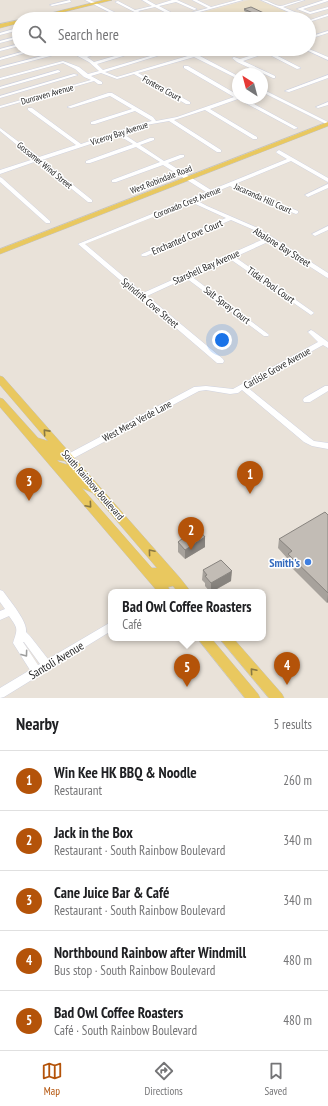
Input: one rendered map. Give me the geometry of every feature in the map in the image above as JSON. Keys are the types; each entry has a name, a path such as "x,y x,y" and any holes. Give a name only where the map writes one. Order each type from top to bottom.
{"main road":[{"path":"57,12 94,2 110,0"},
{"path":"0,26 12,23"},
{"name":"West Robindale Road","path":"0,252 328,124"},
{"name":"South Rainbow Boulevard","path":"0,379 100,492 183,589"},
{"path":"0,389 18,400"},
{"name":"South Rainbow Boulevard","path":"0,401 162,589"},
{"path":"34,441 47,444 59,457 69,458"},
{"path":"55,465 67,468 80,483 100,492"},
{"path":"136,559 150,566 164,580 171,583 176,581"},
{"path":"206,641 253,698"},
{"path":"227,641 277,698"}],"street":[{"path":"52,5 69,0 76,4"},
{"path":"144,0 168,12"},
{"path":"117,2 135,11 175,0 195,9"},
{"path":"194,0 211,8"},
{"path":"196,12 241,0"},
{"path":"263,0 290,12"},
{"path":"280,0 290,4"},
{"path":"278,7 303,0"},
{"path":"306,12 299,9 328,0"},
{"path":"94,2 113,12"},
{"path":"312,12 328,8"},
{"path":"316,18 328,15"},
{"path":"321,17 328,20"},
{"path":"0,34 10,31"},
{"path":"316,36 328,32"},
{"path":"319,35 328,39"},
{"path":"0,42 12,39"},
{"path":"0,50 12,47"},
{"path":"316,54 328,59"},
{"path":"0,59 12,56"},
{"path":"0,68 45,56"},
{"path":"94,63 119,56"},
{"path":"86,76 154,56"},
{"path":"84,57 94,63 101,72 116,78 192,56"},
{"path":"197,56 232,74"},
{"path":"239,60 252,56"},
{"path":"274,56 299,68"},
{"path":"150,57 160,62"},
{"path":"234,58 254,68"},
{"path":"0,79 63,62 77,68 86,76 100,83"},
{"path":"132,62 143,67"},
{"path":"47,66 69,77"},
{"path":"186,67 232,93"},
{"path":"115,68 124,73"},
{"path":"0,88 58,71"},
{"path":"0,72 8,77"},
{"name":"Fontera Court","path":"135,73 188,103"},
{"path":"0,97 76,75"},
{"path":"268,75 273,77"},
{"path":"286,91 328,76"},
{"name":"Dunraven Avenue","path":"0,107 94,80"},
{"path":"268,93 328,124"},
{"path":"70,107 110,94 155,122"},
{"name":"Viceroy Bay Avenue","path":"0,172 119,133 155,122 171,120 232,100"},
{"path":"318,106 328,103"},
{"path":"252,104 296,128"},
{"path":"30,109 80,146"},
{"path":"93,123 136,109"},
{"path":"207,109 255,138"},
{"path":"171,120 219,151"},
{"name":"Gossamer Wind Street","path":"0,129 90,201"},
{"path":"119,133 163,163 211,192"},
{"path":"88,162 152,139"},
{"path":"279,152 328,180"},
{"path":"114,181 182,156"},
{"name":"Coronado Crest Avenue","path":"81,244 292,159"},
{"path":"0,179 48,222"},
{"name":"Jacaranda Hill Court","path":"231,184 245,192 296,212"},
{"path":"308,195 328,186"},
{"name":"Abalone Bay Street","path":"192,200 256,229 328,276"},
{"name":"Enchanted Cove Court","path":"144,255 231,218"},
{"path":"315,234 328,228"},
{"name":"Starshell Bay Avenue","path":"142,296 271,238"},
{"name":"Spindrift Cove Street","path":"81,244 220,361"},
{"name":"Tidal Pool Court","path":"230,256 311,313"},
{"name":"Salt Spray Court","path":"187,276 266,335"},
{"path":"311,332 325,344"},
{"name":"Carlisle Grove Avenue","path":"206,388 223,392 235,391 325,344"},
{"path":"242,387 307,440 312,443 328,446"},
{"name":"West Mesa Verde Lane","path":"69,458 197,389 206,388"},
{"path":"308,400 328,388"},
{"path":"0,594 21,625 21,634 18,642 19,647 37,672"},
{"path":"0,616 11,610"},
{"name":"Santoli Avenue","path":"0,694 108,628"},
{"path":"21,634 27,639 46,666"}],"shaded area":[{"path":"249,0 258,0 287,12 204,12"}],"building":[{"path":"251,7 262,12 251,12 244,9"},
{"name":"Smith's","path":"325,512 328,515 328,593 288,554 292,551 279,539"},
{"path":"200,531 205,537 185,550 178,542 187,535"},
{"path":"221,560 232,571 211,583 205,576 207,575 203,570"}],"place":[{"name":"Win Kee HK BBQ & Noodle","path":"250,494"},
{"name":"Cane Juice Bar & Café","path":"29,501"},
{"name":"Jack in the Box","path":"191,550"},
{"name":"Smith's","path":"308,562"},
{"name":"Northbound Rainbow after Windmill","path":"287,685"},
{"name":"Bad Owl Coffee Roasters","path":"187,687"}]}
